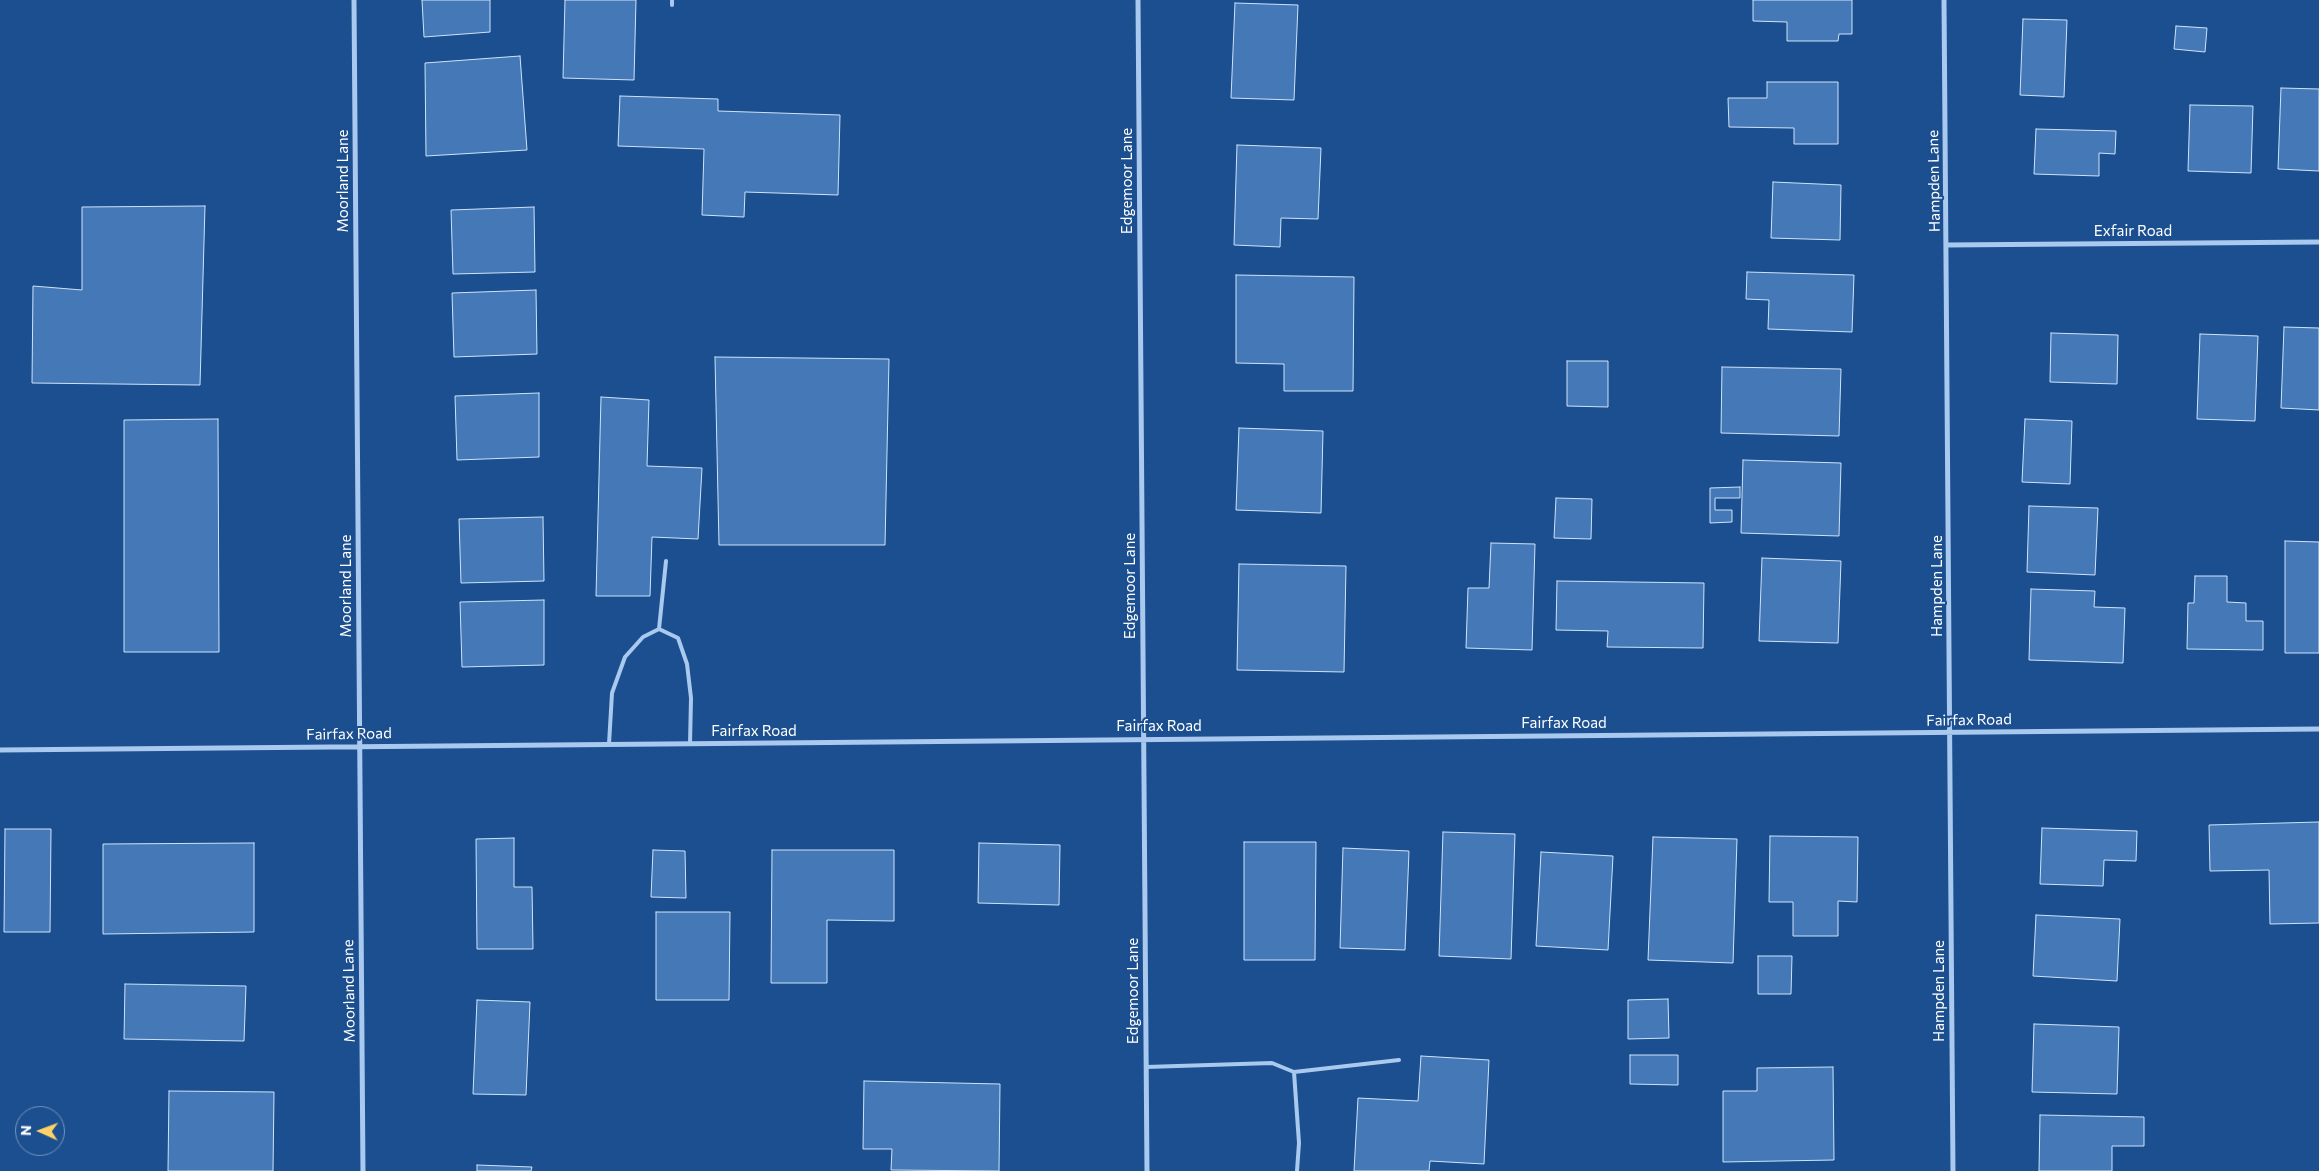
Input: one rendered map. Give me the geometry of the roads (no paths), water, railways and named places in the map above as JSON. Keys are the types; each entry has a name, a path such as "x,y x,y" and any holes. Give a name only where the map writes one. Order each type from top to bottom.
{"street":[{"name":"Moorland Lane","path":"354,0 363,1171"},
{"name":"Edgemoor Lane","path":"1138,0 1147,1171"},
{"name":"Hampden Lane","path":"1944,0 1953,1171"},
{"name":"Exfair Road","path":"1947,245 2319,242"},
{"name":"Fairfax Road","path":"0,750 2319,729"}],"lane":[{"path":"672,0 672,5"},
{"path":"659,628 666,561"},
{"path":"659,628 678,638 687,664 691,698 690,744"},
{"path":"609,744 612,693 625,657 642,637 659,628"},
{"path":"1146,1068 1272,1063 1294,1072 1399,1060"},
{"path":"1294,1072 1299,1143 1297,1171"}]}
